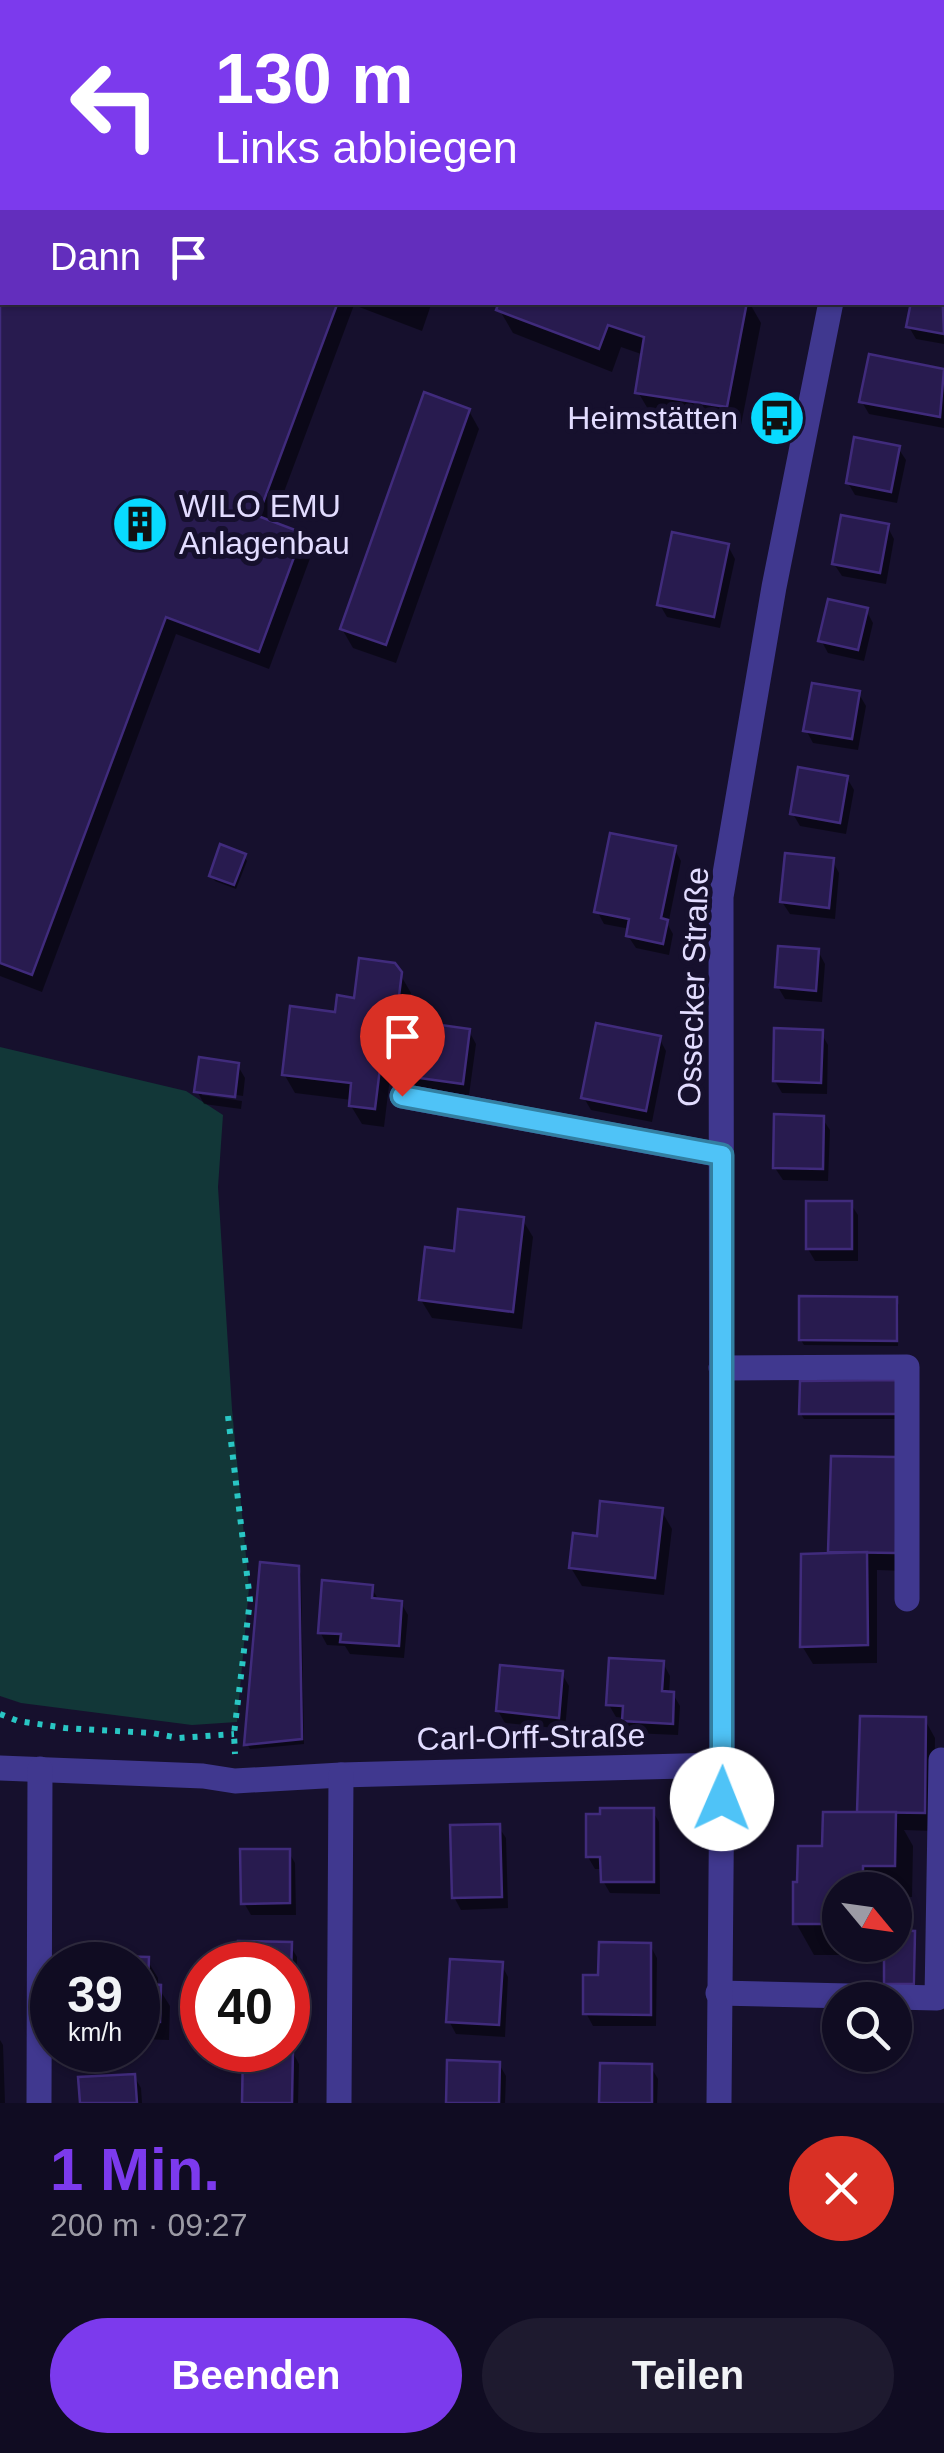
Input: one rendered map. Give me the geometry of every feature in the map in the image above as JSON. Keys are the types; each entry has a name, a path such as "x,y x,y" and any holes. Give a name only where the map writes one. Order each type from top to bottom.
{"street":[{"name":"Ossecker Straße","path":"719,2103 721,897 774,587 830,305"},
{"path":"402,1096 722,1155"},
{"path":"721,1368 907,1367 907,1599"},
{"path":"718,1993 937,1998 941,1760"},
{"name":"Carl-Orff-Straße","path":"0,1768 203,1776 235,1781 340,1774 722,1765"},
{"path":"39,2103 40,1769"},
{"path":"339,2103 340,1774"}],"path":[{"path":"228,1416 250,1600 234,1734 235,1781"},
{"path":"0,1714 18,1721 65,1728 180,1738 234,1734"}],"green space":[{"path":"0,1047 186,1091 223,1115 218,1187 232,1409 249,1588 237,1722 192,1725 21,1703 0,1696"}],"building":[{"name":"WILO EMU Anlagenbau","path":"0,305 337,305 258,516 303,533 259,652 166,617 32,975 0,963"},
{"path":"498,305 746,305 727,407 635,393 644,337 608,325 599,349 496,310"},
{"path":"910,305 943,305 944,334 906,327"},
{"path":"869,354 944,369 940,417 859,402"},
{"path":"424,392 470,409 386,645 340,629"},
{"path":"854,437 900,446 891,492 846,483"},
{"path":"841,515 889,524 880,573 832,564"},
{"path":"672,532 729,544 714,617 657,605"},
{"path":"828,599 868,608 858,650 818,641"},
{"path":"812,683 860,691 852,739 803,731"},
{"path":"798,767 848,776 840,823 790,814"},
{"path":"610,833 676,846 661,918 668,920 663,944 626,936 629,919 594,912"},
{"path":"220,844 246,854 234,885 209,876"},
{"path":"785,853 834,858 829,908 780,902"},
{"path":"778,946 819,949 816,991 775,987"},
{"path":"359,958 395,963 402,972 397,1012 387,1011 375,1109 349,1106 351,1083 282,1075 290,1006 335,1012 337,995 354,998"},
{"path":"412,1021 470,1029 463,1084 405,1076"},
{"path":"596,1023 661,1036 646,1111 581,1098"},
{"path":"774,1028 823,1030 821,1083 773,1081"},
{"path":"199,1057 239,1063 235,1097 194,1092"},
{"path":"774,1114 824,1116 823,1169 773,1168"},
{"path":"806,1201 852,1201 852,1249 806,1249"},
{"path":"458,1209 524,1217 513,1312 419,1300 425,1247 454,1251"},
{"path":"799,1296 897,1297 897,1341 799,1340"},
{"path":"899,1380 897,1414 799,1414 800,1381"},
{"path":"831,1456 897,1457 896,1553 828,1552"},
{"path":"600,1501 663,1508 655,1578 569,1568 573,1533 597,1536"},
{"path":"867,1552 868,1645 800,1647 801,1554"},
{"path":"260,1562 299,1566 302,1739 244,1745"},
{"path":"322,1580 373,1585 372,1598 402,1601 399,1646 340,1642 341,1634 318,1633"},
{"path":"609,1658 664,1661 662,1691 674,1692 673,1724 622,1721 623,1706 606,1705"},
{"path":"500,1665 563,1671 559,1718 496,1711"},
{"path":"860,1716 926,1717 925,1813 857,1812"},
{"path":"600,1808 654,1808 654,1882 601,1882 600,1857 586,1857 586,1814 600,1814"},
{"path":"823,1812 896,1812 895,1866 863,1866 863,1872 822,1872 822,1924 793,1924 798,1846 822,1846"},
{"path":"500,1824 502,1897 452,1898 450,1825"},
{"path":"240,1849 290,1849 290,1903 241,1904"},
{"path":"912,1931 915,1931 914,1984 884,1982 884,1962 912,1962"},
{"path":"599,1942 651,1943 651,2015 583,2014 583,1975 598,1975"},
{"path":"450,1959 503,1962 499,2025 446,2022"},
{"path":"447,2060 500,2062 499,2103 446,2103"},
{"path":"600,2063 652,2064 652,2103 599,2103"},
{"path":"243,2072 293,2072 292,2103 242,2103"},
{"path":"135,2074 137,2103 80,2103 78,2077"}],"place":[{"name":"Heimstätten","path":"777,418"},
{"name":"WILO EMU Anlagenbau","path":"140,524"}],"route":[{"path":"402,1096 722,1155 722,1799"}]}
